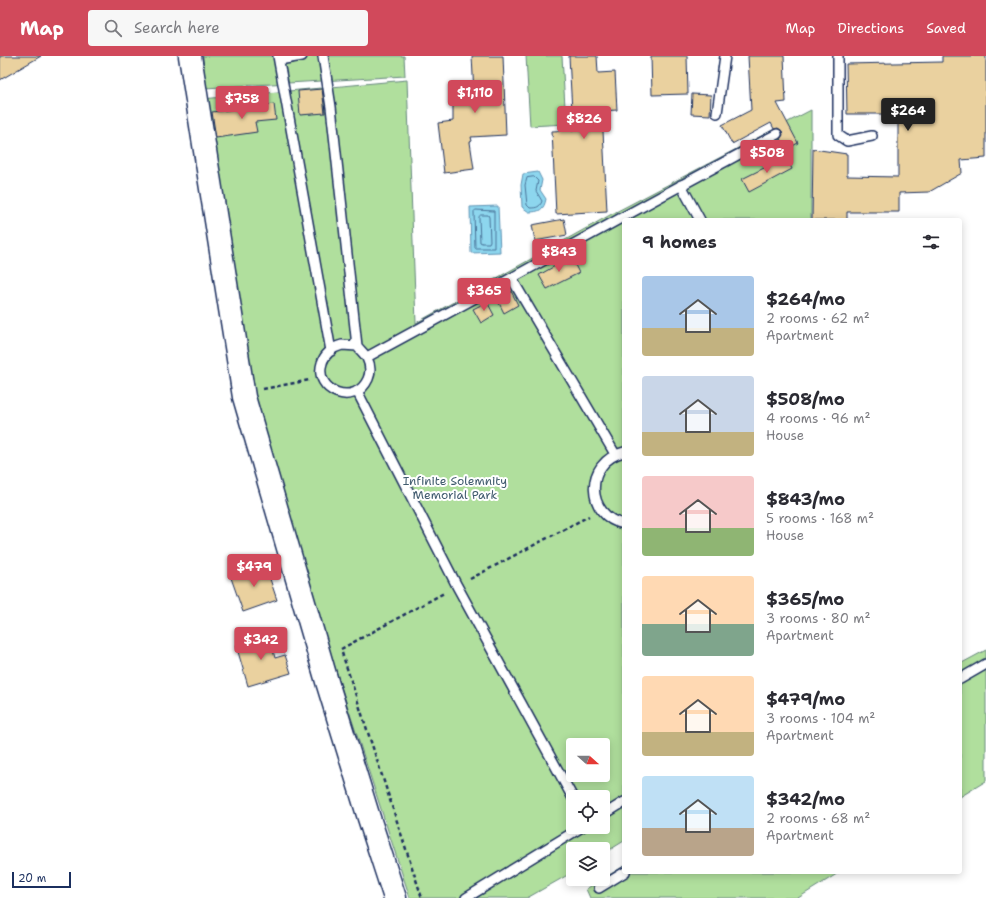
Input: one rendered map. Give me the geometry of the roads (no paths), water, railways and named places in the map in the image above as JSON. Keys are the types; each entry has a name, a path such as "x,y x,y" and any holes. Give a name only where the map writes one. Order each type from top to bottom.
{"street":[{"path":"190,56 244,397 328,685 395,898"}],"lane":[{"path":"302,56 278,58 331,351"},
{"path":"323,56 331,107 357,346 367,357 370,365 370,374 364,386 357,391 339,394 328,387 322,378 321,365 324,357 337,346 357,346"},
{"path":"717,113 725,56"},
{"path":"838,56 838,135 847,141 872,136"},
{"path":"367,357 777,134"},
{"path":"681,185 699,218"},
{"path":"512,279 614,454"},
{"path":"357,391 457,586 569,790"},
{"path":"622,452 614,454 600,467 595,479 594,488 597,503 609,518 622,523"},
{"path":"962,678 986,664"},
{"path":"610,811 622,803"},
{"path":"466,898 571,834"},
{"path":"599,888 622,874"}],"water":[{"path":"538,172 542,180 540,190 546,199 544,206 540,210 536,212 529,212 522,207 521,185 523,174"},
{"path":"498,206 500,252 471,253 470,207"}],"park label":[{"name":"Infinite Solemnity Memorial Park","path":"455,488"}]}
